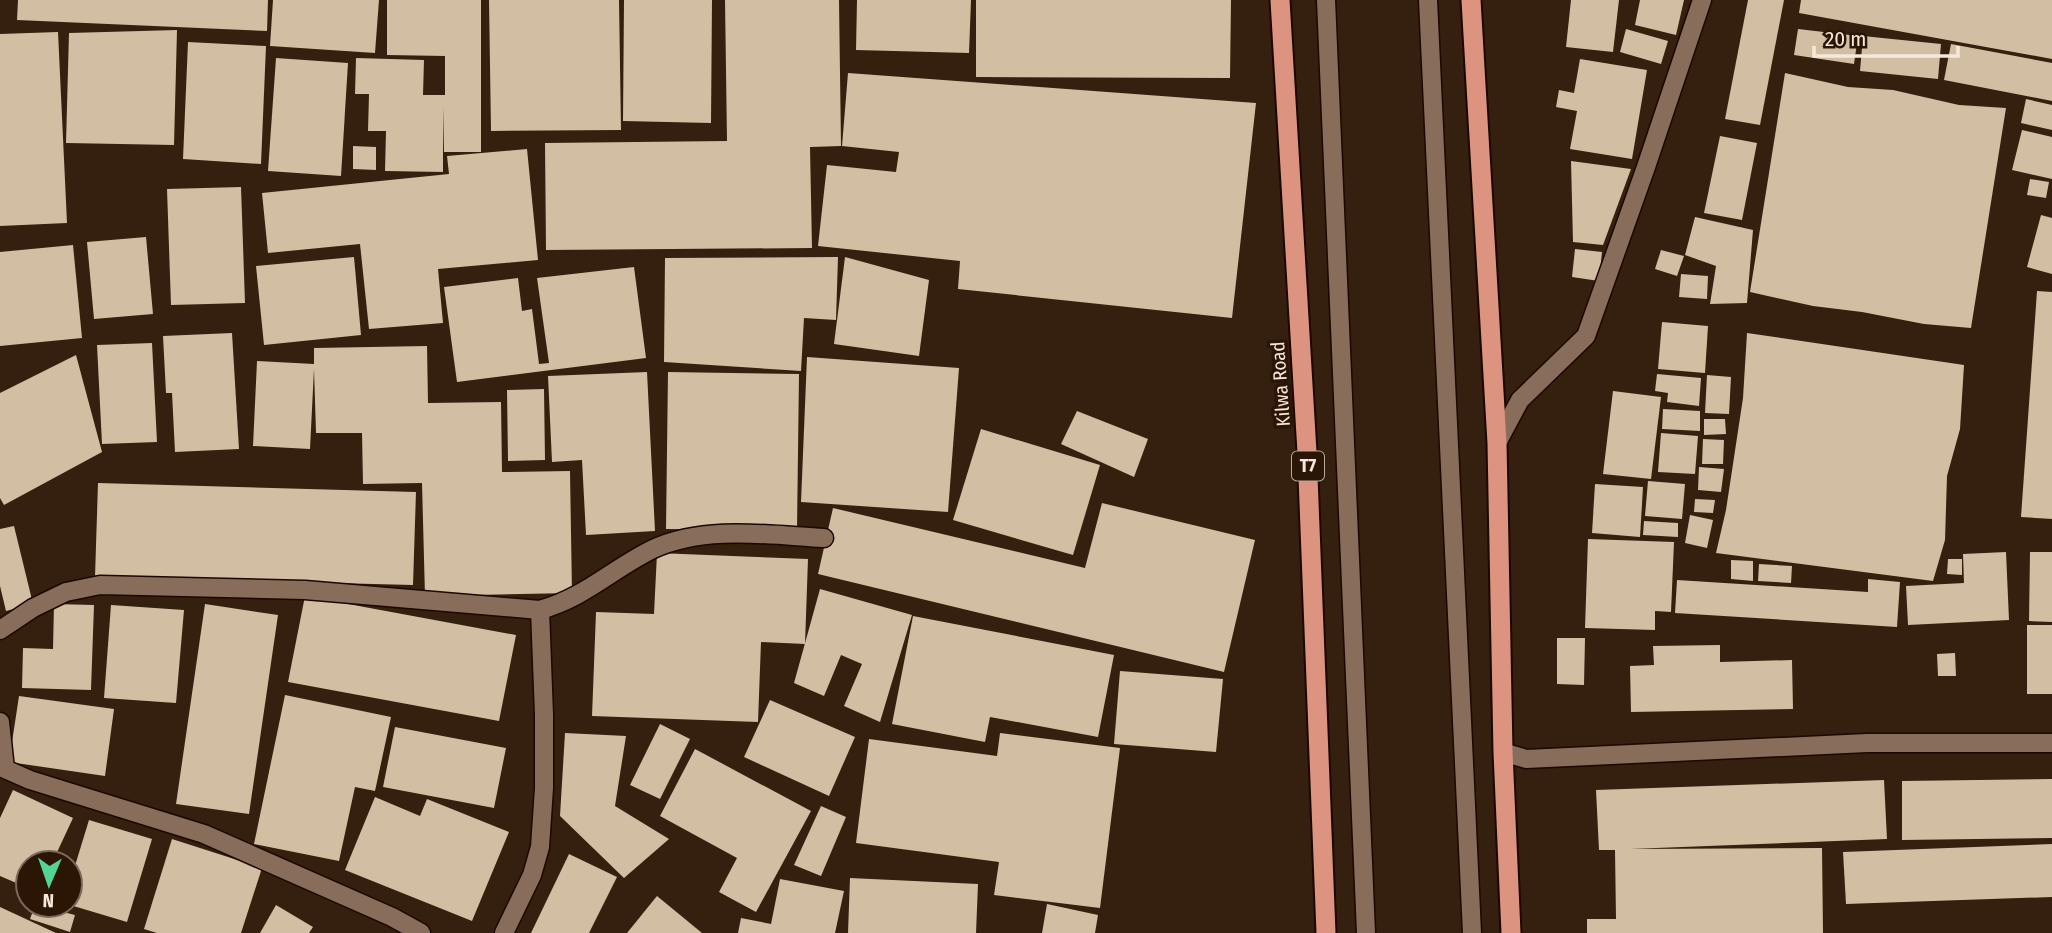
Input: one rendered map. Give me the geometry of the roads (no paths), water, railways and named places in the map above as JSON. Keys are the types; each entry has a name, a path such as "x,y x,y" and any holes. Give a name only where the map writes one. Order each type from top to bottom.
{"highway":[{"name":"Kilwa Road","path":"1280,0 1307,452 1326,933"},
{"path":"1471,0 1497,443 1503,752 1511,933"}],"street":[{"path":"1326,0 1366,933"},
{"path":"1428,0 1472,933"},
{"path":"1497,443 1520,400 1586,336 1702,0"},
{"path":"0,631 33,608 66,592 100,585 305,590 540,610 579,596 624,565 678,539 757,534 824,538"},
{"path":"503,933 532,875 540,847 544,788 544,715 540,610"},
{"path":"0,722 2,776 65,791 204,834 381,912 421,933"},
{"path":"1503,752 1526,759 1867,743 2052,743"}]}
